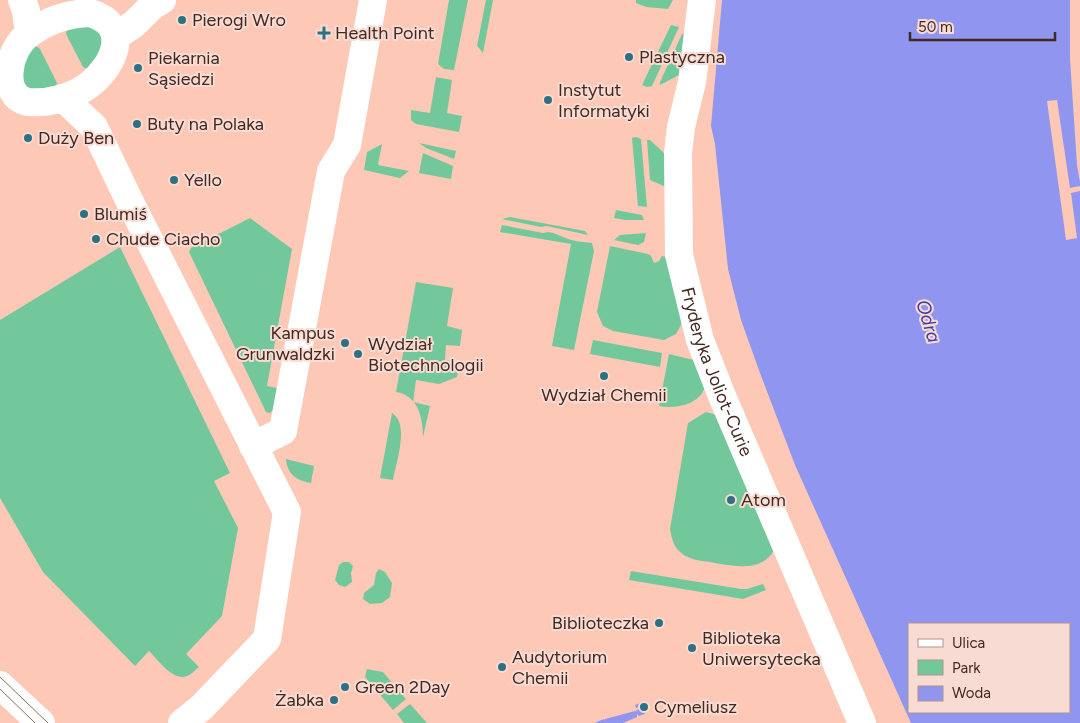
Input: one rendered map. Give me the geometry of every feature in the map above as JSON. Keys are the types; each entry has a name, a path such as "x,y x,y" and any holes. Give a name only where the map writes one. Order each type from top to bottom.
{"street":[{"path":"22,0 26,11 29,34"},
{"path":"253,446 283,431 331,171 348,145 373,0"},
{"name":"Fryderyka Joliot-Curie","path":"702,0 692,82 681,127 678,153 674,225 679,255 700,340 722,396 862,723"},
{"path":"112,28 132,8 157,3"},
{"path":"51,9 71,14 90,13 112,28 116,43 110,61 94,80 78,92 63,98 38,102 18,100 3,90 10,57 51,9"},
{"path":"94,80 97,113 94,127"},
{"path":"63,98 94,127 287,512 267,639 202,708 182,723"},
{"path":"0,685 40,723"}],"green space":[{"path":"449,0 468,0 454,70 444,69 438,64"},
{"path":"486,0 493,0 483,53 477,46"},
{"path":"636,0 673,0 668,9 646,7 636,3"},
{"path":"98,25 106,46 87,69 83,67 66,33 68,28"},
{"path":"671,25 679,27 652,86 642,85"},
{"path":"682,34 686,34 681,74 660,85 660,82"},
{"path":"36,46 40,49 57,83 56,86 33,94 12,76 18,60"},
{"path":"436,77 452,80 447,113 462,116 459,132 416,124 411,120 411,110 430,113"},
{"path":"632,138 641,139 647,207 638,206"},
{"path":"647,140 650,140 666,155 666,187 650,180"},
{"path":"419,143 456,151 454,159 426,148"},
{"path":"382,144 378,165 409,171 400,178 364,170 367,152"},
{"path":"423,153 453,166 451,179 419,173"},
{"path":"616,210 642,215 644,220 614,218"},
{"path":"510,217 585,231 588,235 502,219"},
{"path":"250,218 292,249 267,386 277,388 273,410 270,413 266,412 189,252 191,248"},
{"path":"502,225 551,233 577,241 592,243 594,251 574,350 552,346 571,244 500,232"},
{"path":"646,233 644,242 638,245 614,240 620,235"},
{"path":"610,246 648,254 654,263 659,261 662,256 670,258 682,317 681,325 676,334 664,340 613,331 603,326 597,312"},
{"path":"120,247 230,473 214,481 238,528 222,616 186,654 199,667 184,677 167,670 149,651 135,666 43,572 0,498 0,320"},
{"path":"416,282 453,288 447,326 462,330 460,346 446,345 445,360 459,362 457,377 439,384 416,380 413,401 403,394 396,392"},
{"path":"593,340 662,353 660,367 590,354"},
{"path":"669,354 694,360 705,387 698,398 692,402 673,407 659,406"},
{"path":"414,402 430,406 423,437 422,422"},
{"path":"706,412 717,415 774,550 769,557 754,565 727,565 687,557 676,547 673,540 670,529 688,423"},
{"path":"392,413 397,418 401,434 393,480 380,478"},
{"path":"286,459 314,466 311,483 301,481 294,476 288,469"},
{"path":"343,562 349,562 353,566 351,573 352,582 345,587 339,585 335,580 339,565"},
{"path":"379,569 385,572 392,583 390,597 382,603 370,604 363,599 364,593 374,585 376,573"},
{"path":"631,571 741,589 763,584 766,590 743,599 629,580"},
{"path":"367,669 383,672 406,699 393,710 365,677"},
{"path":"410,704 427,723 404,723 397,714"}],"water":[{"name":"Odra","path":"722,0 1070,0 1070,59 1077,165 1080,182 1080,723 911,723 795,465 741,320 728,269 715,144 711,126"},
{"path":"643,702 644,706 642,707 645,714 639,716 637,714 637,717 623,723 594,723 637,712 636,710 640,709 639,707 636,708 635,705"}],"pier":[{"path":"1057,100 1070,188 1080,186 1080,191 1071,193 1077,238 1066,240 1047,101"}],"tram line":[{"path":"0,677 48,723"},
{"path":"0,689 35,723"}],"place":[{"name":"Pierogi Wro","path":"182,20"},
{"name":"Health Point","path":"324,33"},
{"name":"Plastyczna","path":"629,57"},
{"name":"Piekarnia Sąsiedzi","path":"138,68"},
{"name":"Instytut Informatyki","path":"548,100"},
{"name":"Buty na Polaka","path":"137,124"},
{"name":"Duży Ben","path":"28,138"},
{"name":"Yello","path":"174,180"},
{"name":"Blumiś","path":"84,214"},
{"name":"Chude Ciacho","path":"96,239"},
{"name":"Kampus Grunwaldzki","path":"345,343"},
{"name":"Wydział Biotechnologii","path":"358,354"},
{"name":"Wydział Chemii","path":"604,376"},
{"name":"Atom","path":"731,500"},
{"name":"Biblioteczka","path":"659,623"},
{"name":"Biblioteka Uniwersytecka","path":"692,648"},
{"name":"Audytorium Chemii","path":"502,667"},
{"name":"Green 2Day","path":"345,687"},
{"name":"Żabka","path":"334,700"},
{"name":"Cymeliusz","path":"644,707"}]}
